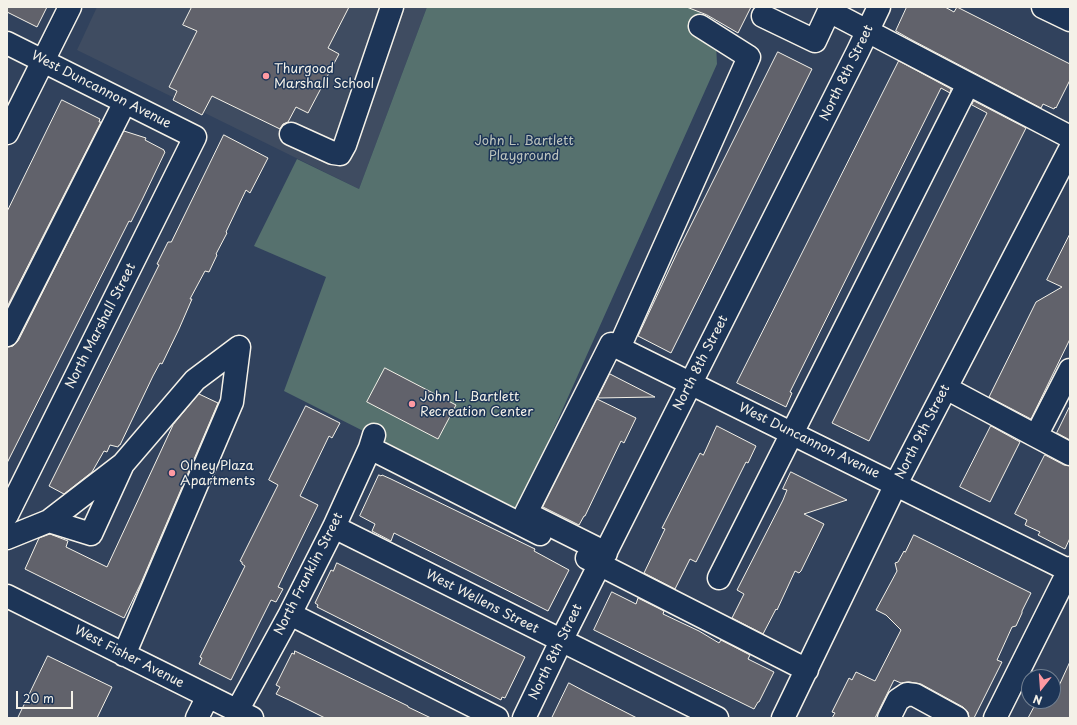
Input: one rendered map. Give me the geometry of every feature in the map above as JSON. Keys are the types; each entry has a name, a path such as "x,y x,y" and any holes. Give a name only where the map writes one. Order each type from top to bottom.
{"street":[{"path":"7,133 70,7"},
{"path":"291,134 333,153 340,154 345,145 392,7"},
{"name":"North 8th Street","path":"524,718 561,641 879,7"},
{"path":"1043,7 1070,20"},
{"path":"763,16 815,41 830,9 867,31 1070,137"},
{"path":"700,26 749,57 615,346 526,513 603,559 807,670"},
{"name":"West Duncannon Avenue","path":"7,43 195,137"},
{"path":"719,578 968,84"},
{"path":"7,335 125,102"},
{"name":"North Marshall Street","path":"7,515 195,137"},
{"name":"North 9th Street","path":"783,718 896,484 1070,149"},
{"name":"West Duncannon Avenue","path":"615,346 1070,570"},
{"path":"7,538 40,526 48,521 123,464 195,380 239,347 232,402 133,659"},
{"path":"1036,436 1070,370"},
{"path":"946,388 1070,454"},
{"name":"North Franklin Street","path":"244,714 290,614 334,527 372,441 603,559"},
{"path":"48,521 91,534 123,464"},
{"name":"West Wellens Street","path":"334,527 717,718"},
{"path":"995,718 1070,570"},
{"name":"West Fisher Avenue","path":"7,596 244,714"},
{"path":"290,614 497,718"},
{"path":"889,718 898,700 907,694 915,695 957,718"},
{"path":"197,718 208,696"}],"shaded area":[{"name":"Thurgood Marshall School","path":"97,7 427,7 359,189 77,50"}],"green space":[{"name":"John L. Bartlett Playground","path":"427,7 703,7 692,29 716,43 717,64 518,509 284,391 326,277 254,246 297,159 359,189"}],"building":[{"path":"7,7 47,7 37,27 7,12"},
{"path":"192,7 349,7 328,48 339,54 308,113 296,107 288,122 283,124 280,129 212,96 202,115 173,100 177,91 169,87 197,31 183,25"},
{"path":"687,7 751,7 738,33 707,15"},
{"path":"907,7 945,7 954,12 957,7 1070,64 1070,80 1056,108 1055,107 1054,109 1043,104 1041,108 896,31"},
{"path":"778,52 812,69 671,353 638,336 677,253"},
{"path":"899,61 951,89 950,93 941,88 790,392 792,393 786,407 737,383"},
{"path":"62,100 100,119 99,122 101,122 7,307 7,212"},
{"path":"974,101 1026,128 869,441 832,423 987,113 972,105"},
{"path":"124,131 146,138 145,140 164,150 165,152 131,222 129,221 7,463 7,347 13,346 18,341"},
{"path":"224,135 268,158 250,193 246,190 209,272 205,271 190,299 192,299 179,329 162,364 160,363 153,376 120,445 118,447 110,445 107,452 104,451 92,472 64,494 49,486 159,265 157,264 168,242 171,242"},
{"path":"1070,234 1070,339 1031,419 989,397 1036,302 1062,287 1047,280"},
{"name":"John L. Bartlett Recreation Center","path":"385,368 456,405 438,439 367,402"},
{"path":"610,374 655,397 598,398"},
{"name":"Olney Plaza Apartments","path":"199,394 218,403 141,583 124,618 25,569 39,538 50,534 68,541 66,547 107,567 173,425"},
{"path":"597,399 636,418 624,443 621,441 585,516 579,525 543,507"},
{"path":"306,406 340,423 332,438 329,436 300,496 318,505 278,587 283,589 276,602 271,600 231,680 199,664 202,658 200,657 245,566 240,561 278,485 269,480"},
{"path":"1070,406 1070,440 1057,433"},
{"path":"717,426 756,446 748,463 746,462 696,562 690,559 675,589 644,573 665,529 662,528 700,453 703,455"},
{"path":"991,426 1020,442 990,502 960,487"},
{"path":"1045,455 1064,465 1070,466 1070,538 1065,549 1038,535 1040,532 1025,525 1027,520 1015,514"},
{"path":"791,472 847,500 804,514 824,524 801,571 799,573 795,571 777,610 776,609 763,634 732,618 744,594 737,590 783,500 787,490 783,489"},
{"path":"379,475 391,479 535,549 534,551 569,570 548,611 394,533 391,541 372,531 375,524 360,516"},
{"path":"914,535 1031,593 1016,626 1012,627 997,660 1002,662 974,718 969,718 968,712 963,707 921,684 909,682 901,683 894,680 875,718 832,718 835,713 832,712 849,678 852,680 856,672 875,681 901,630 886,615 876,610 897,571 895,563 898,562 904,551 905,552"},
{"path":"337,563 525,657 505,698 502,697 501,700 317,607 318,605 315,603 331,570 333,571"},
{"path":"612,592 636,604 638,598 664,611 663,614 699,631 719,643 721,640 750,655 748,659 774,672 754,709 594,630"},
{"path":"295,651 431,718 325,718 276,694 280,687 276,685 292,653 294,654"},
{"path":"48,656 112,687 97,718 18,718"},
{"path":"1070,662 1070,718 1028,718 1033,709 1061,709 1061,681"},
{"path":"569,683 584,691 637,718 552,718"}],"place":[{"name":"Thurgood Marshall School","path":"266,76"},
{"name":"John L. Bartlett Recreation Center","path":"412,404"},
{"name":"Olney Plaza Apartments","path":"172,473"}]}
